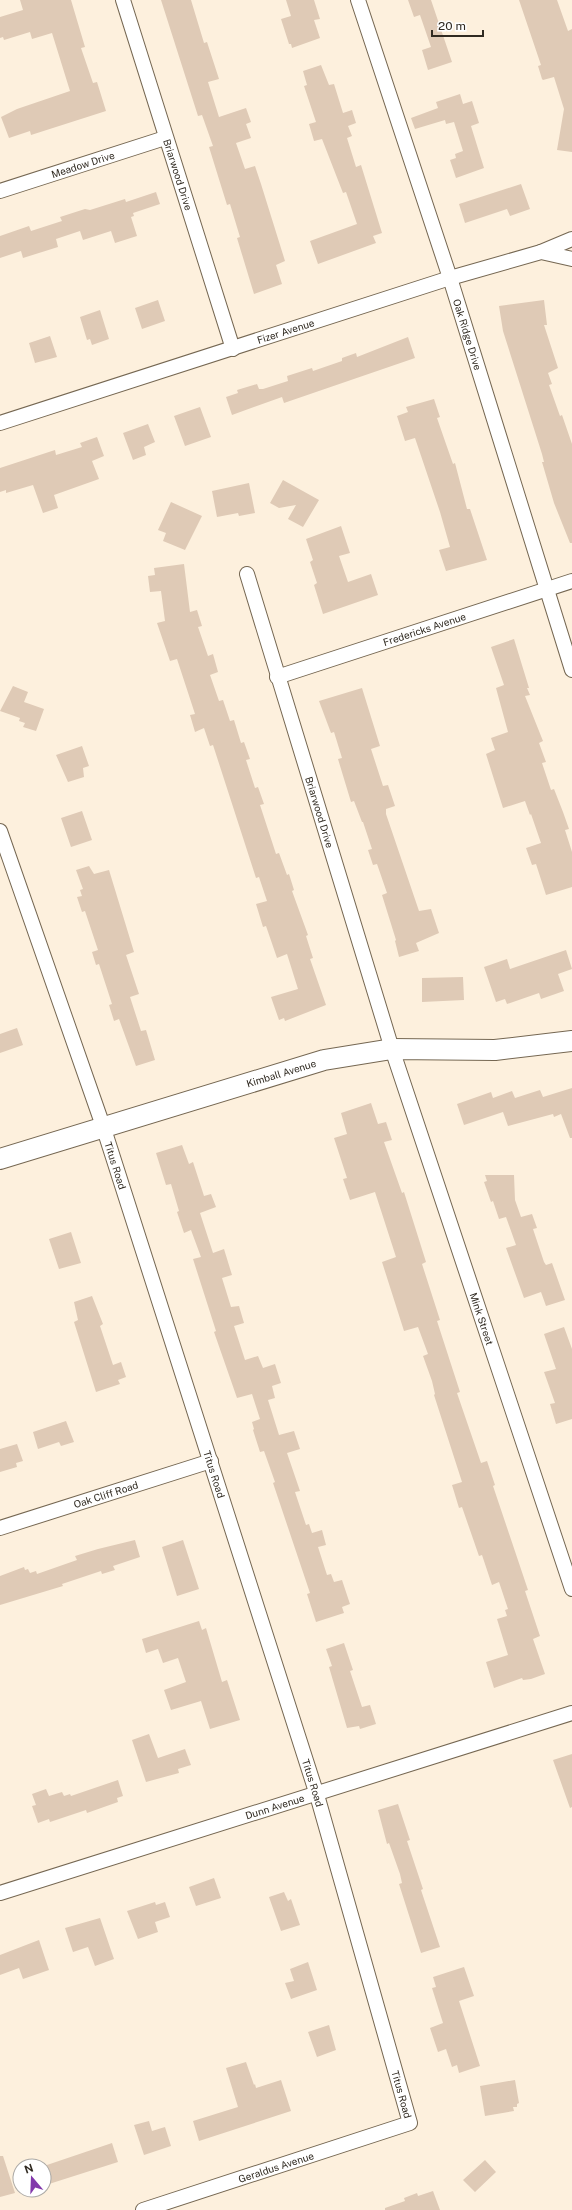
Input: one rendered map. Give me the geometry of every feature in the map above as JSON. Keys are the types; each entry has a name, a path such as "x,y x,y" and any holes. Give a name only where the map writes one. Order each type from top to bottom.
{"street":[{"name":"Briarwood Drive","path":"122,0 233,349"},
{"name":"Oak Ridge Drive","path":"358,0 450,278 545,590 572,670"},
{"name":"Meadow Drive","path":"0,191 165,138"},
{"path":"541,252 572,240"},
{"name":"Fizer Avenue","path":"0,422 233,349 450,278 541,252 572,259"},
{"name":"Briarwood Drive","path":"247,574 277,677 392,1049"},
{"name":"Fredericks Avenue","path":"277,677 572,581"},
{"name":"Titus Road","path":"0,831 103,1126 317,1795 410,2123"},
{"name":"Kimball Avenue","path":"0,1159 103,1126 324,1060 392,1049 496,1050 572,1041"},
{"name":"Mink Street","path":"392,1049 572,1589"},
{"name":"Oak Cliff Road","path":"0,1528 211,1461"},
{"name":"Dunn Avenue","path":"0,1894 572,1714"},
{"name":"Geraldus Avenue","path":"143,2210 410,2123"}],"building":[{"path":"20,0 71,0 85,47 81,48 93,83 97,82 106,111 31,135 30,131 9,138 1,117 17,109 70,91 52,33 32,39 30,32 4,40 3,37 0,38 0,17 23,10"},
{"path":"161,0 191,0 204,43 207,42 219,79 208,82 219,117 246,108 251,122 246,124 251,138 236,143 245,169 255,166 261,184 285,261 276,265 282,284 254,294 237,238 240,237 230,204 227,205 209,147 213,146 202,115 198,116"},
{"path":"286,0 314,0 320,19 314,20 320,38 292,48 291,44 289,44 281,19 291,16"},
{"path":"408,0 431,0 452,62 428,70 422,50 431,47 420,15 414,17"},
{"path":"519,0 557,0 568,31 572,29 572,152 557,150 564,109 554,77 542,79 538,66 541,65"},
{"path":"321,65 329,85 334,84 343,113 352,110 356,123 348,126 352,136 347,138 356,167 361,165 382,233 373,236 376,243 318,264 310,241 357,224 346,192 343,193 322,139 314,141 309,124 316,122 304,86 307,85 303,71"},
{"path":"460,94 463,104 472,101 479,123 471,126 484,168 456,178 450,160 456,158 455,154 463,151 454,122 446,124 445,120 415,129 411,118 438,108 436,102"},
{"path":"521,184 530,209 510,216 507,209 465,223 459,204"},
{"path":"156,192 160,204 133,213 134,216 131,217 137,236 115,243 111,231 83,240 80,231 56,239 58,247 23,258 21,251 0,258 0,236 29,226 31,231 62,221 60,217 85,209 90,210 125,199 126,202"},
{"path":"158,300 165,321 142,329 135,308"},
{"path":"544,300 547,325 544,325 558,368 548,373 552,384 549,385 560,416 562,415 572,444 572,543 570,543 554,503 542,462 544,462 542,454 503,331 499,306"},
{"path":"100,310 109,339 92,345 90,339 87,340 80,317"},
{"path":"50,336 57,357 35,363 29,343"},
{"path":"408,337 415,358 284,403 282,397 232,415 226,397 238,393 237,390 257,384 259,389 263,389 288,381 287,376 312,368 313,371 342,361 342,358 356,353 357,357"},
{"path":"434,399 440,417 437,418 453,464 455,463 467,509 470,509 487,560 446,571 439,550 450,547 440,512 415,438 405,441 397,416 408,412 406,407"},
{"path":"200,407 211,437 185,446 174,416"},
{"path":"148,424 155,442 144,447 146,455 133,460 123,433"},
{"path":"97,437 104,456 92,461 99,479 54,495 58,508 43,513 33,485 6,493 6,490 0,492 0,468 55,450 56,455 82,447 80,443"},
{"path":"283,480 319,500 303,527 288,519 296,505 279,508 270,503"},
{"path":"249,483 255,513 239,516 238,513 217,517 212,491"},
{"path":"171,502 202,516 185,550 163,541 166,533 158,530"},
{"path":"341,526 350,553 339,556 348,582 371,574 378,595 323,614 314,585 317,583 310,562 313,560 306,539"},
{"path":"184,564 190,612 197,610 202,626 198,627 208,656 213,654 218,672 210,675 219,701 223,700 230,721 234,720 241,743 244,742 250,759 246,760 255,788 258,787 264,804 260,805 276,854 279,853 287,875 289,874 294,890 292,891 308,935 306,936 313,958 310,959 326,1005 285,1021 284,1018 279,1020 271,997 298,989 287,954 277,958 266,926 263,927 256,904 267,901 259,877 256,878 213,745 210,746 204,728 195,732 190,715 195,714 177,659 170,661 157,623 165,621 161,591 150,592 148,576 155,575 154,568"},
{"path":"514,639 529,688 527,688 530,695 525,696 543,741 539,743 546,762 542,763 551,790 554,789 569,829 565,830 572,852 572,887 546,895 536,864 532,865 526,848 541,843 531,814 530,815 525,801 503,808 486,754 495,750 491,738 508,732 496,688 504,685 491,647"},
{"path":"13,686 28,692 24,702 44,709 36,731 23,727 25,723 19,721 20,718 0,711"},
{"path":"362,688 380,746 371,749 383,786 388,785 395,806 386,809 386,814 419,911 431,909 439,933 416,943 419,951 399,957 396,940 382,895 387,893 377,864 373,865 368,850 372,849 354,801 351,802 338,759 342,758 334,732 331,733 319,701"},
{"path":"82,746 89,766 83,768 84,777 68,782 56,755"},
{"path":"82,811 92,840 71,847 61,818"},
{"path":"89,866 94,874 109,870 134,952 126,955 139,994 130,997 141,1031 146,1030 155,1060 136,1066 119,1019 114,1021 109,1005 112,1004 99,964 96,965 92,952 98,950 85,911 82,912 77,897 82,896 80,890 83,889 76,870"},
{"path":"566,950 572,969 558,974 564,991 541,999 539,993 507,1004 505,999 496,1002 484,967 507,959 510,969"},
{"path":"463,977 464,1000 422,1002 422,978"},
{"path":"17,1028 23,1045 0,1053 0,1034"},
{"path":"572,1088 572,1138 570,1138 561,1114 554,1117 553,1114 508,1126 503,1112 464,1125 457,1104 491,1092 493,1098 512,1091 515,1098 540,1090 543,1097"},
{"path":"371,1103 378,1124 386,1122 392,1140 384,1142 402,1193 404,1192 426,1262 422,1264 440,1320 437,1321 460,1392 457,1393 481,1463 487,1461 495,1485 493,1486 528,1590 525,1591 540,1636 533,1639 545,1674 531,1679 523,1680 522,1678 494,1688 486,1662 508,1655 497,1619 507,1616 505,1610 508,1609 499,1582 492,1585 482,1555 479,1556 462,1507 459,1508 452,1485 462,1482 434,1395 432,1381 423,1356 428,1354 418,1327 404,1331 382,1262 396,1257 375,1192 350,1200 343,1179 347,1178 334,1138 347,1134 341,1113"},
{"path":"182,1145 189,1164 193,1162 204,1196 211,1194 216,1207 200,1213 213,1253 224,1249 232,1275 222,1278 231,1307 239,1306 244,1323 234,1326 245,1360 258,1356 263,1368 275,1364 281,1383 272,1386 275,1398 268,1400 279,1435 294,1431 300,1449 287,1453 300,1491 295,1492 306,1525 309,1524 312,1533 322,1530 326,1545 318,1547 327,1575 331,1574 334,1582 342,1580 350,1604 342,1607 344,1613 316,1622 307,1594 310,1593 273,1483 275,1482 264,1451 260,1452 253,1430 252,1422 260,1419 252,1394 237,1398 214,1332 216,1331 193,1259 201,1257 191,1230 184,1233 177,1212 179,1211 171,1184 166,1185 156,1153"},
{"path":"485,1175 514,1175 515,1200 521,1217 532,1214 537,1228 533,1229 544,1262 546,1265 552,1263 565,1300 546,1306 541,1292 524,1298 506,1248 516,1245 506,1217 499,1219 493,1201 491,1202 484,1182 487,1181"},
{"path":"71,1232 81,1263 59,1269 49,1239"},
{"path":"92,1296 103,1324 100,1326 113,1365 121,1362 126,1377 118,1380 120,1384 96,1392 74,1322 78,1320 74,1302"},
{"path":"564,1327 572,1349 572,1419 556,1424 550,1404 555,1403 544,1372 556,1369 544,1334"},
{"path":"66,1421 74,1442 61,1446 59,1442 38,1449 33,1432"},
{"path":"17,1444 23,1461 16,1463 17,1467 0,1472 0,1449"},
{"path":"135,1540 140,1557 113,1566 115,1570 102,1574 101,1571 62,1584 63,1586 0,1605 0,1576 24,1567 25,1570 28,1569 30,1573 36,1571 37,1574 77,1560 75,1556"},
{"path":"183,1540 199,1589 177,1596 162,1547"},
{"path":"199,1621 202,1630 206,1628 222,1682 227,1680 240,1720 210,1729 201,1701 171,1710 164,1690 186,1682 178,1658 163,1663 158,1649 146,1653 142,1639"},
{"path":"344,1643 353,1670 350,1671 362,1707 370,1705 376,1724 360,1729 359,1726 347,1728 329,1667 332,1666 326,1649"},
{"path":"149,1734 158,1758 185,1749 191,1765 178,1769 179,1773 146,1782 132,1740"},
{"path":"572,1754 572,1807 570,1808 553,1760"},
{"path":"118,1780 123,1796 117,1798 118,1802 87,1813 86,1810 50,1822 49,1819 38,1823 32,1806 36,1805 32,1794 46,1789 49,1796 62,1792 64,1796 70,1794 71,1796"},
{"path":"398,1804 410,1840 407,1841 423,1889 421,1890 440,1947 421,1953 399,1884 402,1883 400,1874 389,1843 387,1844 378,1810"},
{"path":"214,1878 221,1898 196,1906 189,1887"},
{"path":"284,1892 288,1901 291,1899 300,1925 281,1931 269,1897"},
{"path":"155,1902 156,1905 165,1902 170,1917 155,1922 158,1932 138,1939 127,1911"},
{"path":"100,1918 114,1959 95,1966 88,1947 73,1952 65,1928"},
{"path":"39,1940 49,1970 23,1979 19,1968 0,1975 0,1955"},
{"path":"308,1962 317,1990 291,1999 285,1983 294,1981 290,1969"},
{"path":"464,1967 474,1996 459,2001 480,2066 459,2073 457,2065 452,2067 446,2049 438,2052 430,2028 443,2023 432,1988 436,1987 433,1977"},
{"path":"329,2025 336,2050 317,2057 308,2032"},
{"path":"246,2062 256,2088 281,2080 291,2111 199,2141 193,2121 238,2107 226,2068"},
{"path":"515,2080 519,2103 517,2104 517,2107 513,2107 514,2111 485,2116 480,2086"},
{"path":"149,2121 152,2131 165,2127 171,2146 144,2155 134,2125"},
{"path":"112,2143 118,2162 52,2183 52,2163"},
{"path":"0,2156 3,2156 12,2184 12,2194 0,2197"},
{"path":"485,2160 496,2172 475,2192 463,2180"},
{"path":"433,2191 440,2210 385,2210 385,2208 405,2201 404,2198 417,2193 418,2196"}]}
